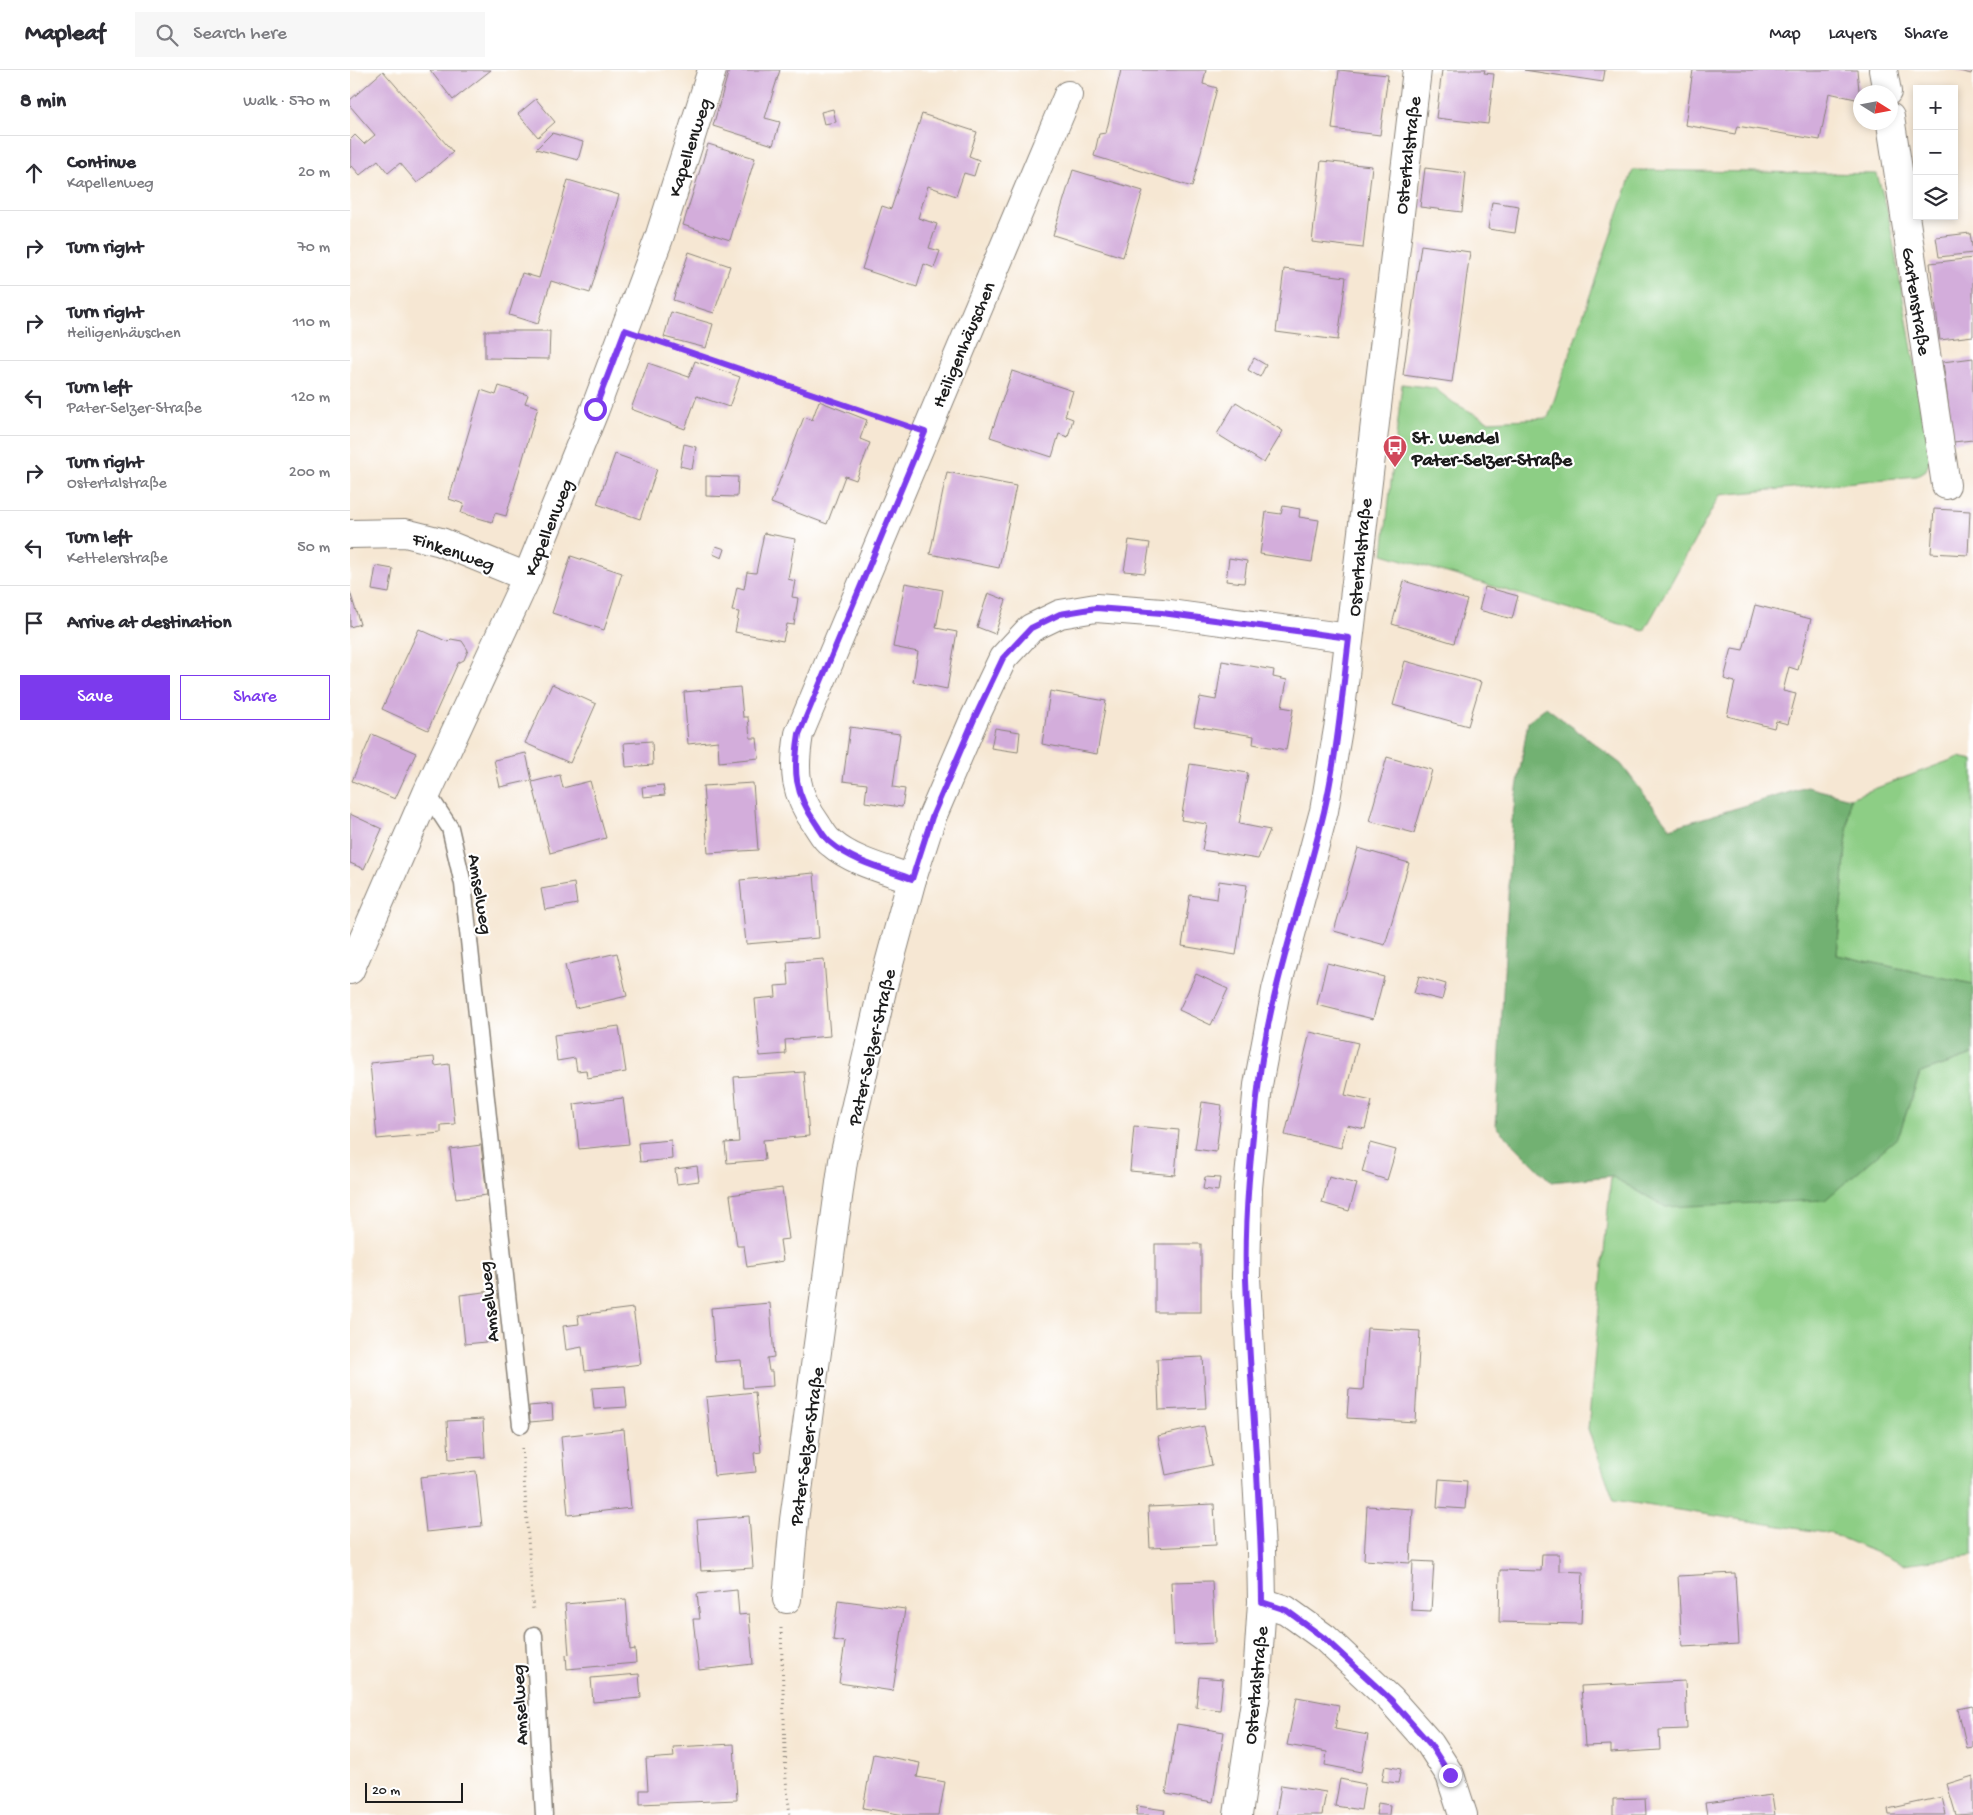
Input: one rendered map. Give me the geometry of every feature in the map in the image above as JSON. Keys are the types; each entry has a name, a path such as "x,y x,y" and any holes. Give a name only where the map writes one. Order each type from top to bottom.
{"street":[{"name":"Kapellenweg","path":"350,970 527,577 625,330 659,238 712,70"},
{"name":"Ostertalstraße","path":"1238,1815 1256,1694 1262,1602 1261,1550 1246,1277 1248,1188 1258,1085 1276,990 1324,811 1340,717 1417,70"},
{"path":"1883,70 1886,85"},
{"name":"Heiligenhäuschen","path":"912,879 861,861 830,843 809,814 796,786 795,761 799,734 1068,95"},
{"name":"Gartenstraße","path":"1892,130 1946,485"},
{"name":"Finkenweg","path":"350,534 405,533 441,542 527,577"},
{"name":"Pater-Selzer-Straße","path":"787,1600 794,1520 843,1161 883,986 912,879 932,817 975,717 1003,658 1031,628 1060,614 1096,608 1162,613 1349,638"},
{"path":"1262,1602 1286,1610 1324,1638 1391,1700 1430,1744 1450,1775 1463,1815"}],"lane":[{"name":"Amselweg","path":"428,794 450,828 463,884 521,1425"},
{"name":"Amselweg","path":"534,1635 544,1815"}],"path":[{"path":"625,330 925,432"},
{"path":"521,1425 534,1635"},
{"path":"787,1600 780,1615 786,1780 790,1815"}],"green space":[{"path":"1633,170 1877,174 1888,213 1931,457 1926,470 1917,476 1720,495 1644,631 1383,554 1402,384 1434,388 1454,403 1488,421 1548,418"},
{"path":"1546,707 1621,764 1670,828 1807,787 1850,798 1837,955 1973,984 1973,1055 1920,1073 1898,1137 1825,1200 1666,1207 1611,1176 1551,1182 1496,1127 1512,820 1528,721"},
{"path":"1959,757 1973,760 1973,984 1837,955 1850,798"},
{"path":"1973,1055 1973,1555 1903,1564 1832,1534 1614,1500 1588,1429 1611,1176 1666,1207 1898,1137 1920,1073"}],"building":[{"path":"430,70 491,70 453,100"},
{"path":"729,70 780,70 765,118 780,122 773,145 713,126"},
{"path":"1121,70 1206,70 1203,84 1217,88 1192,187 1094,156 1099,134 1106,133"},
{"path":"1339,70 1388,75 1380,135 1332,129"},
{"path":"1442,70 1485,70 1484,73 1494,74 1488,124 1436,118"},
{"path":"1524,70 1605,70 1603,82"},
{"path":"1693,70 1857,70 1858,85 1853,85 1853,98 1829,93 1820,140 1737,126 1735,134 1685,125"},
{"path":"1956,70 1972,70 1971,74"},
{"path":"383,71 453,152 417,183 400,163 388,173 378,160 360,175 352,166 350,168 350,140 355,135 364,144 375,135 350,106 350,100"},
{"path":"536,99 555,122 538,137 518,114"},
{"path":"833,109 836,122 824,124 821,112"},
{"path":"922,114 977,132 969,156 979,160 974,176 964,173 956,196 928,186 918,218 937,224 929,248 940,251 934,268 924,264 917,287 862,269 882,206 891,209"},
{"path":"552,133 583,142 578,160 536,149"},
{"path":"708,144 755,158 730,240 683,225"},
{"path":"1321,161 1372,166 1363,248 1312,242"},
{"path":"1425,168 1466,173 1462,212 1420,207"},
{"path":"1073,170 1143,191 1123,257 1053,235"},
{"path":"568,180 619,195 590,293 551,281 538,324 509,315 522,273 539,278"},
{"path":"1492,202 1519,206 1515,233 1488,229"},
{"path":"1970,233 1973,253 1939,257 1936,237"},
{"path":"1421,245 1470,252 1452,382 1403,375"},
{"path":"689,252 730,266 714,313 673,300"},
{"path":"1973,258 1973,336 1940,340 1930,263"},
{"path":"1284,269 1346,277 1338,340 1276,332"},
{"path":"671,312 713,324 706,348 664,337"},
{"path":"485,331 550,331 549,359 485,358"},
{"path":"1254,358 1266,365 1260,377 1248,370"},
{"path":"1973,358 1973,440 1953,442 1943,362"},
{"path":"695,361 740,377 729,407 697,396 685,429 631,409 648,363 689,377"},
{"path":"1012,371 1073,391 1065,416 1073,419 1068,437 1059,434 1052,457 990,437"},
{"path":"499,386 528,395 525,403 538,407 506,516 495,513 492,522 461,513 464,504 449,499 481,390 496,395"},
{"path":"819,401 867,420 860,439 870,443 856,480 845,476 827,524 771,503 804,417 812,420"},
{"path":"1236,402 1283,431 1264,463 1217,434"},
{"path":"684,444 696,447 692,469 680,466"},
{"path":"615,454 657,469 640,519 597,504"},
{"path":"947,472 1016,486 999,568 930,554"},
{"path":"706,476 738,477 737,497 706,496"},
{"path":"1283,506 1300,509 1299,517 1319,520 1312,562 1260,554 1266,512 1281,514"},
{"path":"1934,509 1970,511 1968,555 1931,553"},
{"path":"764,533 795,539 788,579 795,581 792,597 798,598 794,625 787,624 783,641 735,632 739,612 732,611 737,587 744,589 747,572 756,573"},
{"path":"1129,540 1150,543 1145,573 1124,571"},
{"path":"716,546 725,549 722,558 713,554"},
{"path":"571,556 622,573 604,630 552,613"},
{"path":"1229,558 1247,561 1244,583 1226,581"},
{"path":"376,566 393,569 389,593 372,590"},
{"path":"1404,581 1467,600 1454,643 1392,624"},
{"path":"905,583 943,590 936,628 957,632 947,689 913,682 918,652 893,647"},
{"path":"1485,587 1518,596 1512,619 1479,610"},
{"path":"350,592 360,624 350,627"},
{"path":"988,593 1006,600 995,634 977,627"},
{"path":"1755,605 1811,619 1798,670 1789,667 1783,691 1796,694 1788,724 1776,721 1774,728 1727,716 1735,682 1724,679 1732,648 1743,650"},
{"path":"419,629 448,642 451,639 462,641 468,650 464,660 458,663 428,730 382,709"},
{"path":"1222,661 1274,670 1273,677 1287,680 1282,707 1293,709 1286,750 1253,744 1254,736 1194,726 1200,697 1216,700"},
{"path":"1405,661 1481,682 1468,726 1393,705"},
{"path":"552,684 596,704 570,763 525,743"},
{"path":"740,687 743,717 748,717 750,738 757,738 759,758 719,762 718,741 688,744 684,692"},
{"path":"1050,691 1106,701 1097,754 1042,744"},
{"path":"850,727 900,734 893,787 905,789 902,807 865,802 867,784 843,781"},
{"path":"995,728 1020,732 1018,752 991,748"},
{"path":"372,734 416,753 395,799 352,781"},
{"path":"652,741 653,765 626,767 624,743"},
{"path":"526,753 532,780 500,787 494,760"},
{"path":"1387,757 1432,770 1414,833 1369,821"},
{"path":"1190,764 1248,773 1239,824 1270,830 1258,859 1202,850 1207,824 1181,820"},
{"path":"560,775 563,788 590,781 606,838 550,853 532,782"},
{"path":"753,783 758,850 708,853 703,786"},
{"path":"663,785 665,795 643,797 642,787"},
{"path":"350,814 382,829 364,869 350,863"},
{"path":"1358,848 1409,863 1385,945 1334,931"},
{"path":"814,873 819,938 746,944 740,880"},
{"path":"1219,881 1247,885 1236,955 1182,946 1190,895 1217,899"},
{"path":"574,883 577,904 545,910 541,889"},
{"path":"617,953 627,996 575,1008 565,965"},
{"path":"824,959 830,1036 785,1040 786,1054 760,1056 755,999 776,997 775,986 789,985 787,962"},
{"path":"1327,963 1384,977 1373,1019 1317,1005"},
{"path":"1196,974 1228,989 1211,1025 1179,1010"},
{"path":"1419,976 1446,984 1442,1000 1414,993"},
{"path":"619,1026 626,1072 587,1078 586,1070 577,1071 575,1058 557,1061 554,1035"},
{"path":"1310,1032 1358,1043 1345,1095 1372,1101 1365,1129 1347,1125 1341,1148 1285,1135"},
{"path":"434,1057 435,1066 449,1064 455,1124 441,1125 441,1133 377,1139 370,1063"},
{"path":"804,1072 809,1136 763,1140 765,1160 727,1163 725,1143 739,1142 734,1077"},
{"path":"623,1098 629,1144 579,1149 574,1104"},
{"path":"1202,1102 1222,1105 1216,1152 1195,1149"},
{"path":"1134,1126 1179,1130 1175,1175 1130,1171"},
{"path":"671,1140 672,1159 640,1162 638,1143"},
{"path":"1370,1143 1396,1150 1387,1180 1362,1172"},
{"path":"481,1145 487,1195 456,1199 450,1149"},
{"path":"697,1166 699,1181 677,1184 675,1169"},
{"path":"1205,1177 1220,1178 1218,1191 1203,1189"},
{"path":"1329,1177 1357,1184 1349,1211 1322,1203"},
{"path":"782,1188 789,1239 780,1240 783,1261 747,1267 744,1246 737,1246 730,1195"},
{"path":"1155,1244 1201,1244 1201,1312 1155,1312"},
{"path":"492,1291 496,1341 465,1344 460,1295"},
{"path":"770,1303 774,1357 767,1358 769,1371 772,1371 773,1386 743,1388 741,1360 715,1362 711,1308"},
{"path":"633,1308 641,1364 585,1371 582,1347 566,1350 563,1326 579,1324 578,1315"},
{"path":"1367,1328 1420,1331 1415,1422 1347,1418 1349,1389 1363,1390"},
{"path":"1203,1357 1206,1408 1159,1410 1157,1359"},
{"path":"625,1386 627,1407 594,1409 592,1388"},
{"path":"755,1392 761,1452 754,1453 756,1472 714,1476 706,1397"},
{"path":"552,1404 553,1420 530,1422 529,1406"},
{"path":"483,1419 485,1457 449,1459 447,1421"},
{"path":"1204,1426 1212,1465 1166,1475 1158,1436"},
{"path":"624,1429 631,1508 568,1515 561,1436"},
{"path":"476,1471 482,1526 426,1532 420,1477"},
{"path":"1439,1479 1467,1481 1465,1509 1437,1507"},
{"path":"1214,1504 1216,1545 1150,1548 1148,1507"},
{"path":"1367,1506 1413,1509 1410,1563 1364,1560"},
{"path":"749,1516 753,1568 701,1571 697,1520"},
{"path":"1542,1554 1559,1554 1559,1571 1583,1572 1581,1624 1499,1622 1500,1570 1541,1571"},
{"path":"1413,1561 1434,1562 1431,1611 1411,1610"},
{"path":"1735,1573 1739,1644 1682,1647 1678,1576"},
{"path":"1212,1581 1215,1643 1174,1645 1171,1582"},
{"path":"737,1590 739,1615 749,1614 753,1664 699,1670 693,1619 700,1619 697,1594"},
{"path":"626,1599 630,1650 635,1649 636,1663 567,1669 566,1655 569,1654 565,1604"},
{"path":"838,1600 905,1609 893,1691 839,1683 845,1642 833,1640"},
{"path":"639,1674 641,1698 593,1702 591,1678"},
{"path":"1199,1677 1223,1679 1220,1710 1196,1707"},
{"path":"1685,1681 1687,1729 1659,1730 1660,1750 1611,1753 1611,1745 1585,1746 1581,1686"},
{"path":"1297,1697 1339,1705 1335,1729 1368,1735 1361,1772 1325,1765 1327,1752 1287,1745"},
{"path":"1973,1706 1973,1747 1967,1748 1958,1709"},
{"path":"1177,1724 1224,1732 1213,1802 1166,1794"},
{"path":"734,1744 737,1800 640,1804 640,1790 648,1790 646,1759 674,1757 673,1747"},
{"path":"873,1754 920,1763 917,1777 945,1782 939,1815 905,1815 863,1808"},
{"path":"1385,1766 1401,1769 1398,1783 1382,1781"},
{"path":"1973,1776 1973,1814 1956,1815 1947,1784"},
{"path":"1340,1779 1365,1784 1361,1810 1335,1806"},
{"path":"1281,1785 1326,1792 1322,1815 1276,1815"},
{"path":"1772,1795 1775,1815 1707,1815 1705,1803"},
{"path":"1942,1797 1946,1815 1889,1815 1888,1809"},
{"path":"1645,1798 1646,1815 1613,1815 1613,1799"},
{"path":"1378,1803 1390,1805 1389,1815 1376,1815"},
{"path":"1137,1806 1165,1810 1164,1815 1136,1815"}],"place":[{"name":"St. Wendel Pater-Selzer-Straße","path":"1395,468"}],"route":[{"path":"595,409 625,330 925,432 799,734 795,761 796,786 809,814 830,843 861,861 912,879 932,817 975,717 1003,658 1031,628 1060,614 1096,608 1162,613 1349,638 1340,717 1324,811 1276,990 1258,1085 1248,1188 1246,1277 1261,1550 1262,1602 1286,1610 1324,1638 1391,1700 1430,1744 1450,1775"}]}
